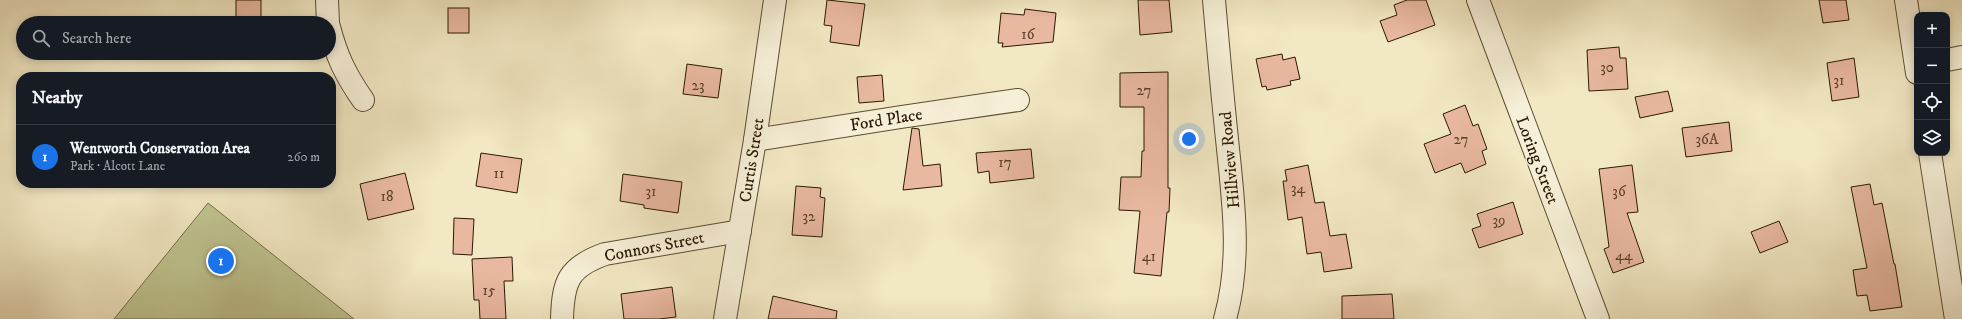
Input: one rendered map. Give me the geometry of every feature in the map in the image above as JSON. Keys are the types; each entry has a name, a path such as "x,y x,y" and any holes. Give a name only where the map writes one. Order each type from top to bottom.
{"street":[{"path":"327,0 328,16"},
{"name":"Curtis Street","path":"725,319 755,140 775,0"},
{"name":"Hillview Road","path":"1214,0 1234,202 1235,236 1232,294 1225,319"},
{"name":"Loring Street","path":"1478,0 1598,319"},
{"path":"1906,0 1914,49"},
{"path":"336,53 347,76 363,100"},
{"path":"1950,59 1962,57"},
{"name":"Ford Place","path":"755,140 1018,100"},
{"path":"1930,156 1956,319"},
{"name":"Connors Street","path":"562,319 563,298 568,281 576,269 589,259 605,254 740,231"}],"green space":[{"path":"208,203 354,319 114,319"}],"building":[{"path":"236,0 261,0 261,16 236,16"},
{"path":"827,0 865,4 859,46 830,42 832,26 824,25"},
{"path":"1138,0 1169,0 1172,32 1140,35"},
{"path":"1407,0 1426,0 1435,25 1388,42 1380,21 1397,15 1394,5"},
{"path":"1819,0 1846,0 1849,20 1823,23"},
{"path":"448,8 469,8 469,33 448,33"},
{"path":"1025,9 1056,13 1053,42 1002,47 1003,43 998,43 1001,13 1024,15"},
{"path":"1619,47 1620,58 1626,58 1628,89 1589,91 1587,50"},
{"path":"1282,54 1283,60 1295,57 1300,79 1290,81 1291,85 1267,90 1266,86 1262,87 1256,59"},
{"path":"1854,58 1859,97 1832,101 1827,63"},
{"path":"687,64 722,69 718,98 683,94"},
{"path":"1168,72 1168,188 1170,188 1169,212 1167,212 1161,276 1134,273 1140,211 1119,210 1121,177 1141,177 1142,151 1144,151 1144,107 1120,107 1120,73"},
{"path":"882,75 884,101 859,103 857,77"},
{"path":"1668,91 1673,111 1640,118 1635,97"},
{"path":"1465,105 1473,126 1478,124 1487,149 1482,151 1486,164 1465,173 1461,163 1435,173 1424,144 1451,134 1443,114"},
{"path":"1729,122 1732,151 1686,157 1682,128"},
{"path":"912,128 919,129 923,166 940,164 942,186 903,190"},
{"path":"1031,149 1034,178 990,183 989,171 978,173 976,153"},
{"path":"481,153 522,159 517,193 476,186"},
{"path":"1308,165 1315,203 1324,202 1330,236 1346,234 1352,268 1324,272 1321,252 1307,254 1302,217 1288,220 1283,181 1287,181 1285,170"},
{"path":"1632,165 1638,212 1627,213 1644,262 1613,273 1604,249 1609,247 1599,169"},
{"path":"405,173 414,209 368,220 360,184"},
{"path":"623,174 682,182 678,213 644,208 644,205 620,201"},
{"path":"1870,184 1874,205 1882,203 1895,264 1902,307 1870,311 1867,295 1857,296 1853,270 1867,268 1851,187"},
{"path":"796,186 821,188 820,197 825,198 822,237 792,235"},
{"path":"1513,202 1523,234 1479,248 1472,229 1481,226 1477,214"},
{"path":"454,218 474,219 472,255 453,254"},
{"path":"1779,221 1788,242 1760,253 1751,232"},
{"path":"512,257 513,281 504,281 506,319 480,319 479,300 474,300 472,259"},
{"path":"672,287 676,317 659,319 624,319 621,294"},
{"path":"1392,294 1394,319 1342,319 1342,296"},
{"path":"773,296 837,311 836,319 768,319"}],"place":[{"name":"Wentworth Conservation Area","path":"221,261"}]}
